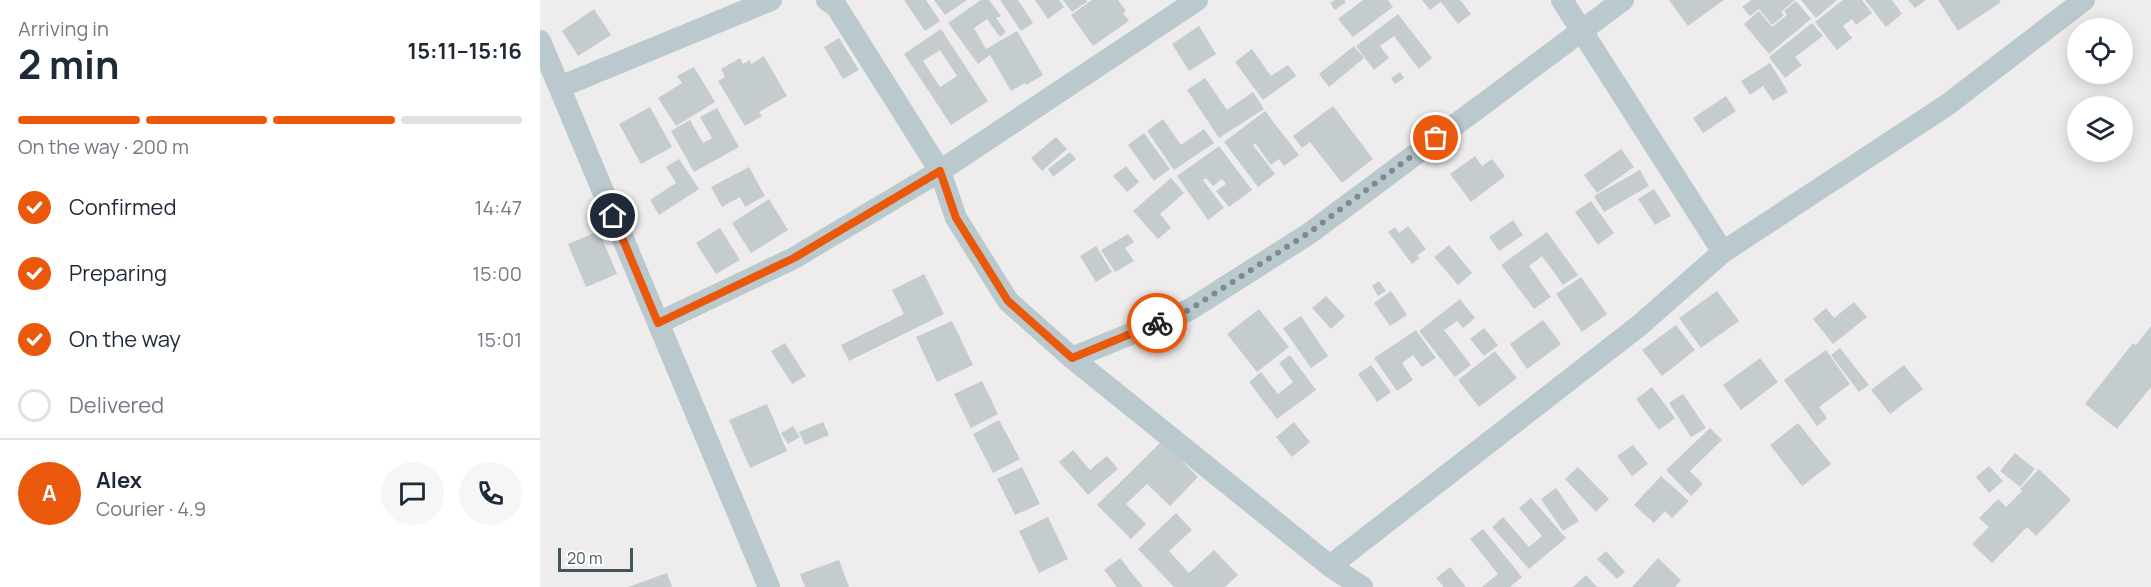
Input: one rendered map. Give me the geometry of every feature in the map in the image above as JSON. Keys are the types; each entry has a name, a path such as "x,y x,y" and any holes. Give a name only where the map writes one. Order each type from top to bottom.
{"street":[{"path":"560,87 771,0"},
{"path":"827,0 836,6 940,171 956,218 1008,301 1072,358 1330,566 1362,587"},
{"path":"658,323 794,258 940,171 1197,0"},
{"path":"1562,0 1723,252"},
{"path":"1072,358 1189,310 1310,232 1623,0"},
{"path":"1330,566 1640,325 1723,252 1947,105 2084,0"},
{"path":"540,41 769,587"}],"building":[{"path":"904,0 926,0 940,21 925,31"},
{"path":"934,0 967,0 945,15"},
{"path":"981,0 989,0 1001,16 996,18 1006,32 1000,37 987,19 974,28 986,49 1017,31 1043,75 1011,91 990,55 978,64 948,23"},
{"path":"1000,0 1018,0 1033,23 1021,31"},
{"path":"1035,0 1059,0 1064,7 1048,19"},
{"path":"1063,0 1086,0 1087,2 1072,12"},
{"path":"1092,0 1118,0 1126,11 1123,13 1129,21 1093,46 1071,15"},
{"path":"1335,0 1346,2 1335,10 1330,3"},
{"path":"1363,0 1388,0 1393,7 1353,37 1338,19"},
{"path":"1422,0 1460,0 1471,14 1458,24 1441,2 1430,10"},
{"path":"1669,0 1724,0 1688,26"},
{"path":"1751,0 1795,0 1781,12 1784,15 1772,25 1759,9 1750,16 1742,7"},
{"path":"1801,0 1837,0 1816,18"},
{"path":"1843,0 1862,0 1872,13 1856,25 1852,19 1843,26 1852,38 1837,50 1815,22"},
{"path":"1865,0 1892,0 1902,14 1886,27"},
{"path":"1908,0 1926,0 1915,8"},
{"path":"1938,0 1999,0 2001,2 1958,31"},
{"path":"1796,1 1811,19 1769,54 1744,24 1759,11 1772,27 1787,15 1784,11"},
{"path":"594,9 611,35 578,56 562,31"},
{"path":"1398,14 1432,58 1419,69 1394,36 1380,46 1389,58 1374,70 1356,46"},
{"path":"1812,23 1823,36 1795,57 1802,65 1785,78 1769,57"},
{"path":"1199,26 1216,54 1189,71 1172,44"},
{"path":"941,29 988,101 951,125 904,54","holes":["940,50 957,76 940,87 923,61"]},
{"path":"839,38 859,70 843,79 824,47"},
{"path":"1354,46 1364,58 1329,87 1319,74"},
{"path":"1252,49 1271,76 1288,65 1296,76 1263,100 1235,62"},
{"path":"764,56 787,96 759,112 762,116 745,126 718,81 725,77 721,69 740,58 743,64 750,60 751,64"},
{"path":"1770,63 1788,92 1773,101 1763,86 1750,95 1741,81"},
{"path":"694,67 715,102 676,126 658,98 682,83 677,76"},
{"path":"1400,72 1404,78 1395,84 1391,78"},
{"path":"1205,78 1227,110 1253,92 1264,109 1219,138 1187,90"},
{"path":"1726,96 1736,111 1703,133 1693,118"},
{"path":"1333,106 1373,159 1342,183 1310,142 1302,148 1293,136"},
{"path":"650,107 672,147 641,164 619,124"},
{"path":"717,108 739,147 694,172 671,131 690,120 703,143 712,138 700,117"},
{"path":"1265,111 1299,155 1284,166 1279,159 1271,165 1255,143 1253,145 1275,174 1258,187 1224,142"},
{"path":"1163,119 1181,145 1204,129 1214,143 1174,170 1147,131"},
{"path":"1144,133 1170,169 1154,181 1128,145"},
{"path":"1056,137 1067,149 1042,171 1031,158"},
{"path":"1219,146 1252,190 1229,207 1216,191 1226,184 1222,179 1213,186 1206,178 1203,180 1224,208 1208,220 1177,176"},
{"path":"1621,149 1634,167 1597,193 1584,175"},
{"path":"1070,152 1076,159 1053,177 1048,169"},
{"path":"1475,156 1482,166 1492,159 1505,176 1471,202 1450,174"},
{"path":"679,159 699,189 659,215 650,200 676,183 666,167"},
{"path":"1126,166 1139,182 1127,192 1113,176"},
{"path":"749,167 765,196 745,207 740,197 722,207 711,187"},
{"path":"1640,170 1649,186 1604,212 1594,196"},
{"path":"1171,178 1184,193 1160,214 1171,228 1158,239 1133,211"},
{"path":"1654,189 1671,216 1655,225 1638,199"},
{"path":"769,199 788,230 751,253 732,223"},
{"path":"1591,201 1614,233 1598,245 1575,212"},
{"path":"1513,220 1523,235 1499,251 1489,237"},
{"path":"1408,226 1426,249 1412,264 1388,232 1395,227 1399,233"},
{"path":"720,228 740,260 716,274 696,243"},
{"path":"599,231 617,274 586,287 568,244"},
{"path":"1547,232 1578,275 1563,285 1542,256 1529,266 1551,297 1534,309 1501,265"},
{"path":"1128,234 1134,242 1125,248 1134,261 1115,272 1101,250"},
{"path":"1449,245 1472,273 1458,285 1434,257"},
{"path":"1096,246 1112,272 1096,282 1080,256"},
{"path":"924,274 944,314 849,361 841,345 904,314 892,290"},
{"path":"1581,277 1607,314 1582,332 1556,294"},
{"path":"1379,281 1386,291 1378,296 1372,286"},
{"path":"1391,291 1407,315 1390,326 1374,303"},
{"path":"1717,291 1739,321 1701,348 1679,318"},
{"path":"1326,296 1345,316 1331,329 1312,308"},
{"path":"1460,299 1475,318 1463,328 1457,321 1444,330 1471,365 1455,377 1419,331"},
{"path":"1854,302 1867,317 1833,344 1813,319 1826,308 1834,318"},
{"path":"1259,309 1289,347 1257,372 1227,334"},
{"path":"1301,316 1328,356 1311,368 1283,328"},
{"path":"1543,320 1561,344 1527,369 1510,344"},
{"path":"952,321 973,365 937,382 916,337"},
{"path":"1676,325 1695,350 1662,376 1642,350"},
{"path":"2151,326 2151,387 2117,429 2085,404 2133,343 2136,345"},
{"path":"1484,328 1498,345 1484,356 1470,339"},
{"path":"1416,330 1436,358 1422,367 1413,355 1402,363 1413,380 1397,391 1374,358"},
{"path":"785,343 806,376 792,384 771,351"},
{"path":"1840,348 1869,385 1859,392 1831,355"},
{"path":"1826,350 1850,384 1819,407 1827,418 1817,426 1784,380"},
{"path":"1495,351 1517,378 1479,407 1458,380"},
{"path":"1290,355 1316,390 1277,419 1249,382 1261,372 1278,394 1293,382 1279,363"},
{"path":"1760,358 1778,382 1741,410 1723,385"},
{"path":"1371,365 1391,392 1377,402 1358,374"},
{"path":"1904,365 1923,389 1890,414 1871,390"},
{"path":"982,381 998,414 971,428 954,394"},
{"path":"1652,387 1675,418 1659,430 1636,399"},
{"path":"1683,394 1706,428 1691,437 1669,403"},
{"path":"767,404 787,451 750,468 729,420"},
{"path":"999,420 1020,459 993,473 973,434"},
{"path":"823,422 829,435 805,445 799,432"},
{"path":"1294,422 1310,442 1292,457 1276,437"},
{"path":"1798,423 1831,464 1802,486 1770,445"},
{"path":"793,426 800,437 788,444 781,433"},
{"path":"1710,428 1722,440 1690,471 1703,484 1691,496 1666,470"},
{"path":"1162,441 1198,477 1170,506 1147,484 1126,504 1146,524 1131,539 1097,505"},
{"path":"1633,445 1648,464 1632,476 1617,456"},
{"path":"1073,450 1090,470 1107,456 1118,469 1088,495 1059,462"},
{"path":"2015,453 2035,469 2020,487 2000,471"},
{"path":"1989,466 2003,481 1989,493 1976,477"},
{"path":"1022,467 1040,504 1015,515 997,479"},
{"path":"1578,467 1609,499 1596,512 1565,479"},
{"path":"2039,469 2071,500 2036,536 2027,527 1992,563 1972,544 1989,527 1979,518 1998,499 2006,507"},
{"path":"1661,476 1689,501 1672,518 1665,511 1654,523 1634,505"},
{"path":"1556,488 1579,521 1563,531 1541,499"},
{"path":"1531,498 1566,538 1529,569 1492,527 1503,517 1529,547 1542,536 1519,508"},
{"path":"1176,513 1192,530 1169,551 1189,573 1214,550 1238,575 1225,587 1174,587 1138,549"},
{"path":"1048,517 1068,559 1039,573 1019,531"},
{"path":"1483,529 1522,577 1510,587 1482,587 1498,574 1470,539"},
{"path":"1606,551 1625,572 1617,579 1597,559"},
{"path":"1120,558 1143,587 1117,587 1104,570"},
{"path":"1658,558 1681,580 1675,587 1632,587"},
{"path":"839,560 849,587 805,587 800,574"},
{"path":"1450,567 1466,587 1444,587 1436,578"},
{"path":"667,573 672,587 628,587"},
{"path":"1586,575 1597,587 1573,587"}],"way so far":[{"path":"1157,323 1189,310 1310,232 1436,138"}],"route":[{"path":"613,216 658,323 794,258 940,171 956,218 1008,301 1072,358 1157,323"}]}
